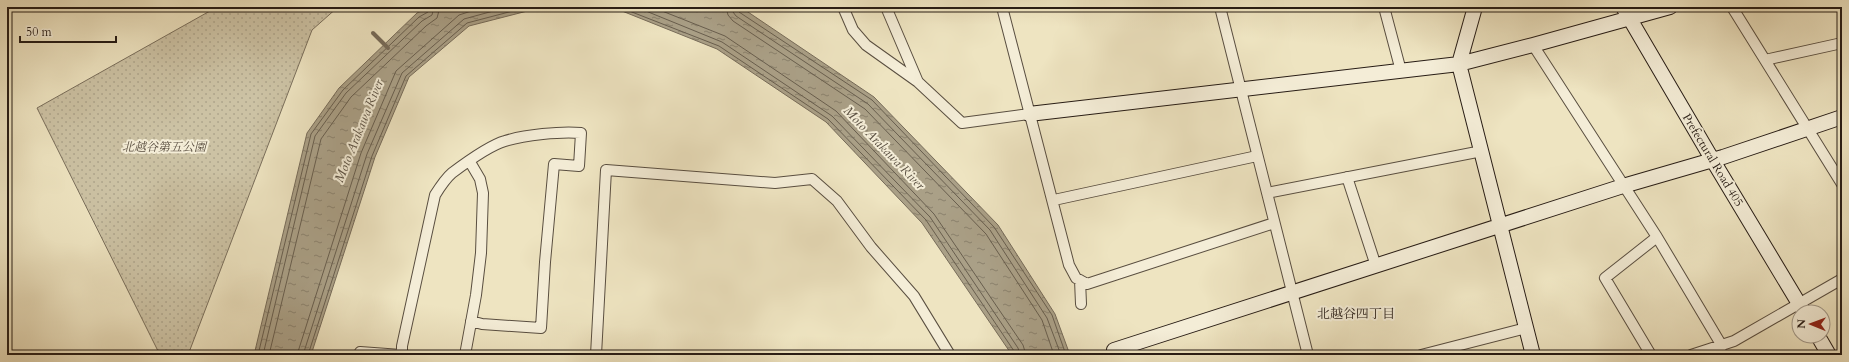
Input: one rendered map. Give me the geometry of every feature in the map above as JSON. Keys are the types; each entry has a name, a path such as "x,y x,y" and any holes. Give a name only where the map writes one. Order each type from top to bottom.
{"street":[{"path":"843,7 853,30 866,45 918,82 962,123 1459,64 1534,45 1627,12 1670,7"},
{"path":"886,7 918,82"},
{"path":"1002,7 1029,114 1054,200 1069,265 1078,282 1081,304"},
{"path":"1220,7 1308,355"},
{"path":"1384,7 1401,71"},
{"path":"1475,7 1459,64 1533,355"},
{"path":"1732,7 1842,184"},
{"name":"Prefectural Road 405","path":"1627,12 1712,159 1799,304"},
{"path":"1765,60 1842,43"},
{"path":"1534,45 1657,237 1722,346"},
{"path":"1114,350 1842,117"},
{"path":"360,352 401,355 436,195 442,184 452,174 505,141 565,131 581,133 579,166 554,164 545,262 541,328 482,324 471,321"},
{"path":"1267,193 1482,151"},
{"path":"1054,200 1257,156"},
{"path":"465,355 481,253 483,193 480,179 470,162"},
{"path":"596,355 606,170 775,183 812,179 837,201 871,246 914,296 950,355"},
{"path":"1346,178 1376,266"},
{"path":"1078,282 1087,284 1274,223"},
{"path":"1650,355 1605,278 1657,237"},
{"path":"1807,304 1842,279"},
{"path":"1691,355 1734,341 1791,313"},
{"path":"1421,355 1526,328"},
{"path":"1823,344 1829,355"}],"green space":[{"name":"北越谷第五公園","path":"217,7 338,7 312,30 188,355 160,355 37,108"}],"water":[{"name":"Moto Arakawa River","path":"429,7 543,7 469,26 409,77 375,157 311,355 254,355 307,133 339,88 417,13"},
{"name":"Moto Arakawa River","path":"570,7 735,7 745,10 874,97 998,225 1055,314 1070,355 1012,355 922,223 826,122 717,49 622,11"}],"waterway":[{"path":"373,33 388,48"}],"district":[{"name":"北越谷四丁目","path":"1356,314"}]}
